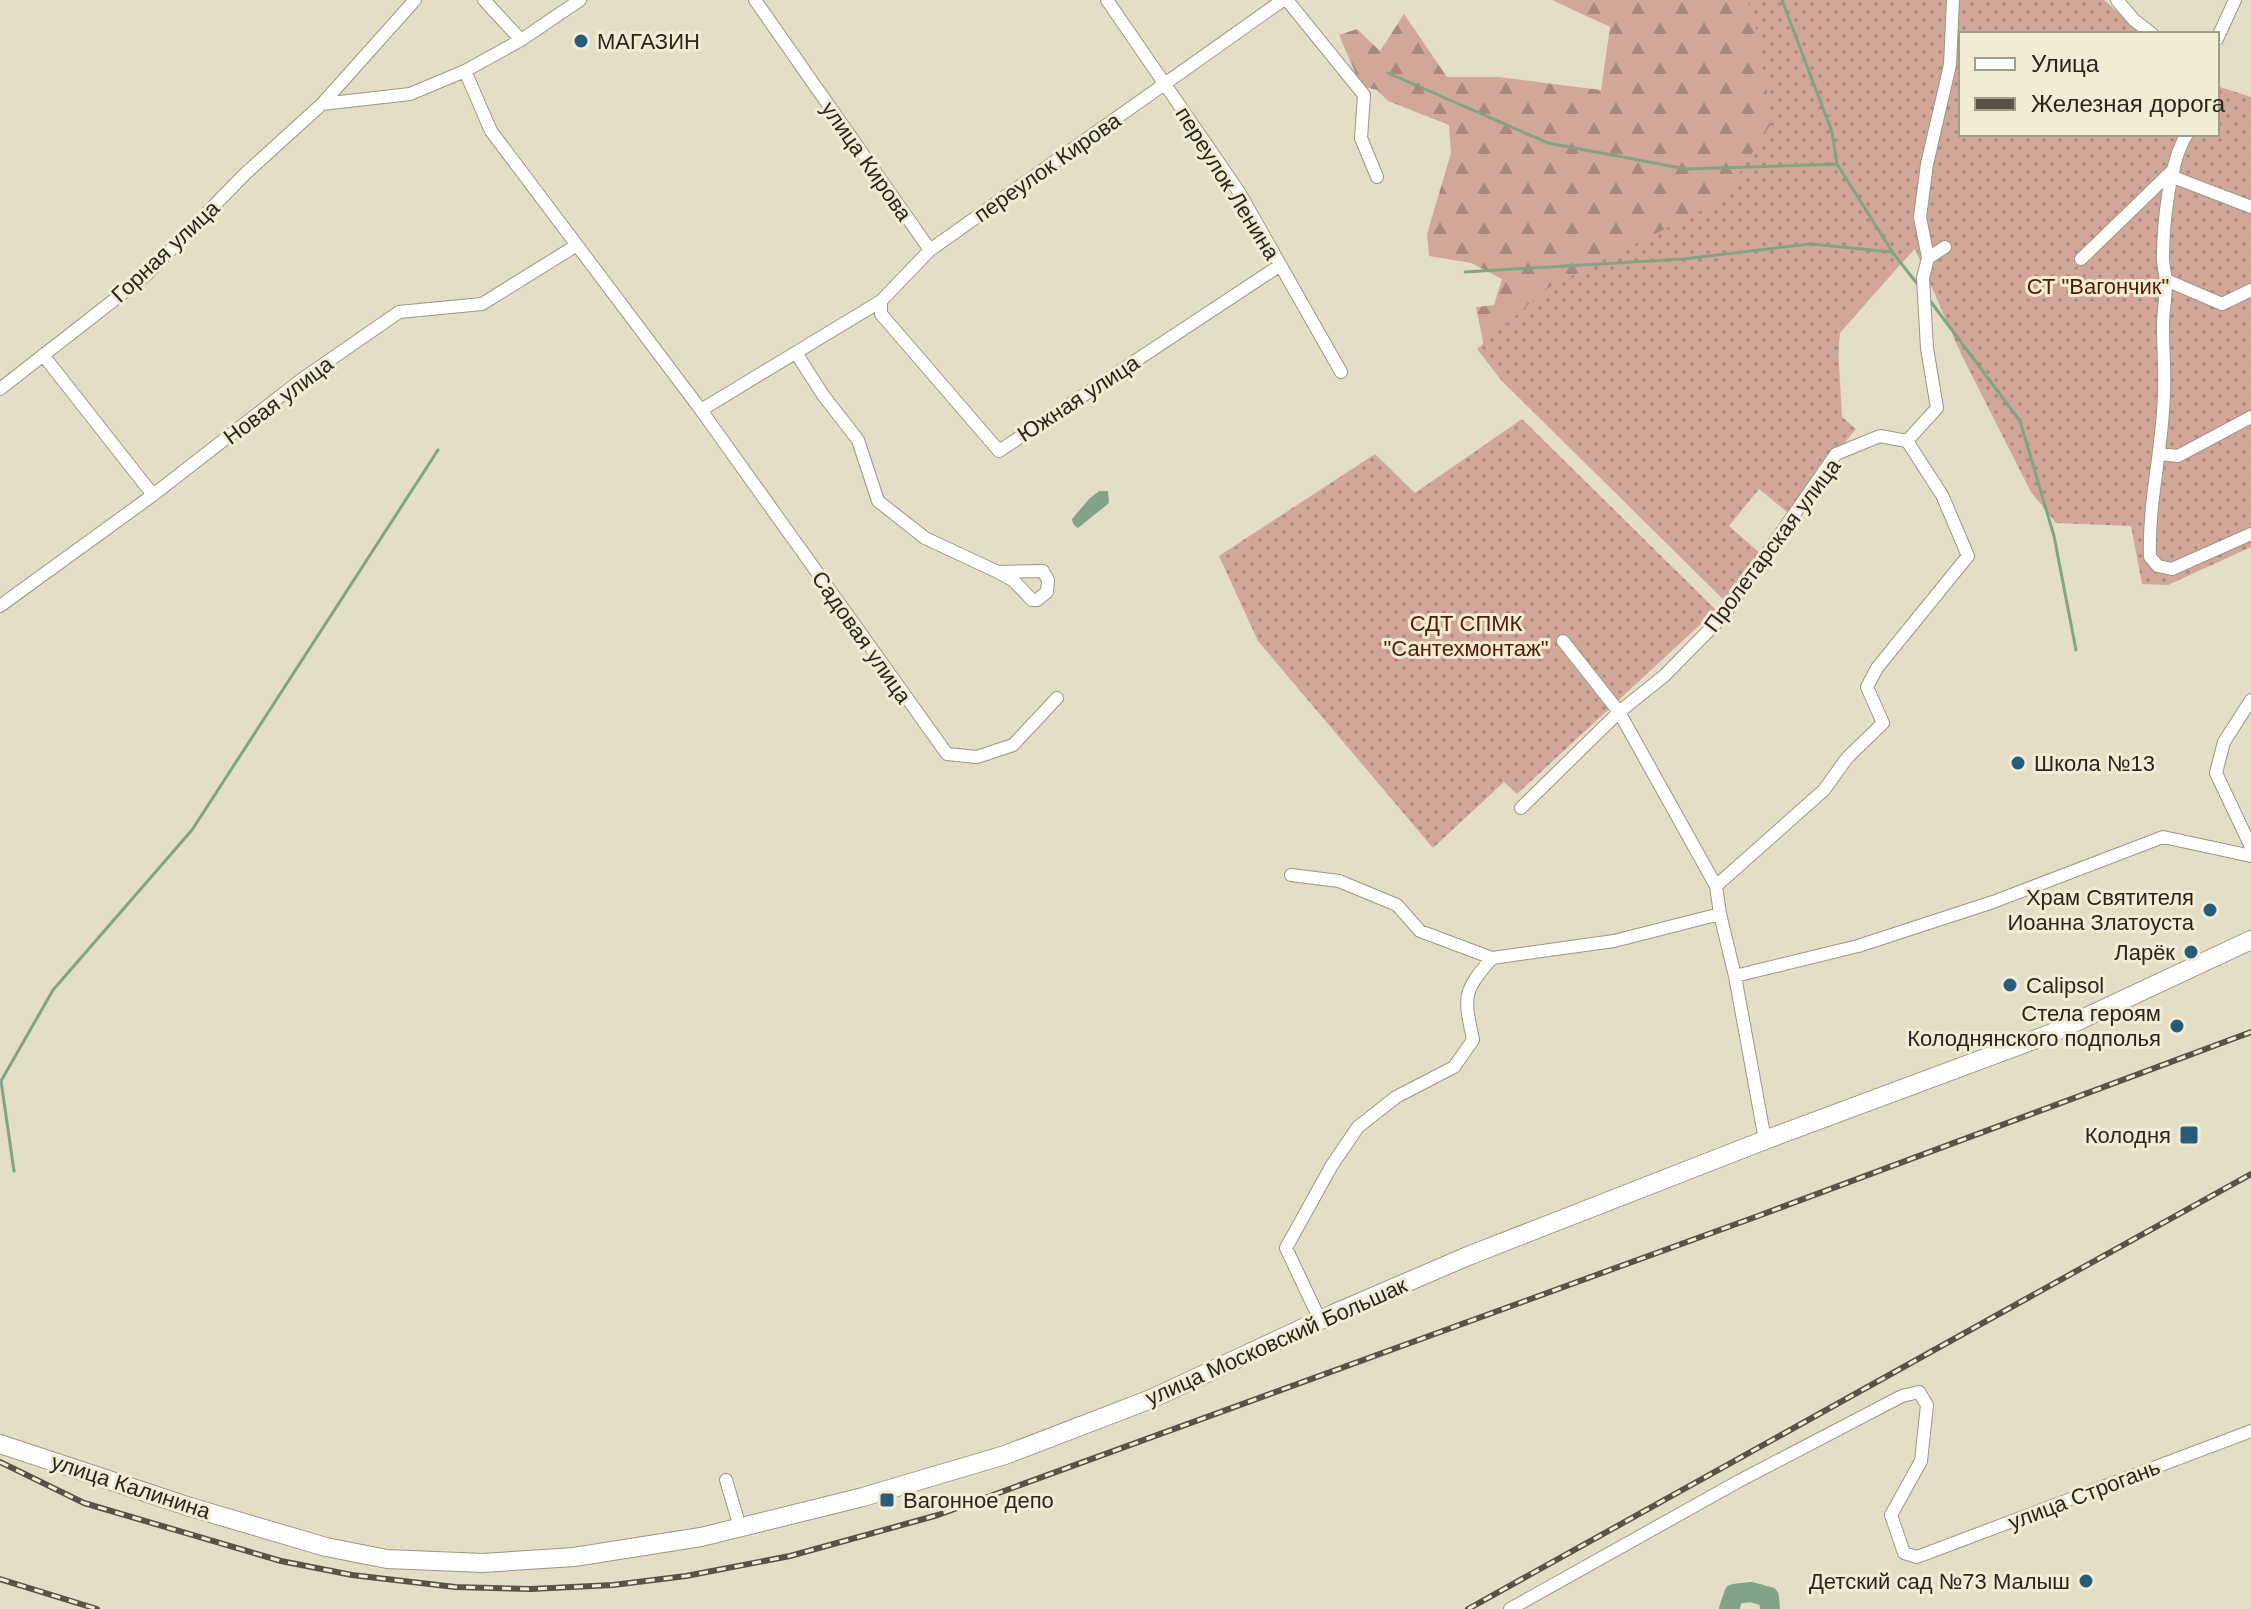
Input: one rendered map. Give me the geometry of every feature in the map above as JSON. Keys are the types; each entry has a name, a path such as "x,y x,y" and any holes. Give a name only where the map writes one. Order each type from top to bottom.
{"street":[{"name":"Горная улица","path":"0,389 146,275 246,173 322,104 415,0"},
{"path":"484,0 521,40"},
{"path":"322,104 410,94 465,71 521,40 580,0"},
{"name":"улица Кирова","path":"755,0 930,250"},
{"name":"переулок Ленина","path":"1107,0 1239,192 1341,372"},
{"path":"1285,0 1364,95 1361,138 1377,177"},
{"name":"переулок Кирова","path":"930,250 1285,0"},
{"path":"1716,886 1824,790 1847,758 1883,723 1867,687 1877,668 1968,556 1942,495 1907,441 1937,408 1927,348 1923,278 1928,258 1920,217 1927,164 1950,65 1953,0"},
{"path":"2117,0 2149,32"},
{"path":"2219,35 2235,0"},
{"name":"Садовая улица","path":"465,71 491,131 701,410 947,754 977,757 1013,745 1057,698"},
{"path":"2186,136 2180,144 2173,173 2163,260 2166,280 2164,393 2150,557 2158,566 2172,569 2251,534"},
{"path":"2173,173 2251,207"},
{"path":"2081,259 2173,173"},
{"name":"Новая улица","path":"0,606 153,495 301,380 399,312 482,304 577,245"},
{"path":"1928,258 1945,247"},
{"path":"701,410 867,310 881,307 930,250"},
{"name":"Южная улица","path":"881,307 999,451 1279,266"},
{"path":"2166,280 2222,304 2251,290"},
{"path":"796,353 858,440 878,501 925,538 998,572"},
{"path":"43,355 153,495"},
{"path":"2160,454 2178,456 2251,417"},
{"name":"Пролетарская улица","path":"1521,808 1619,712 1664,676 1724,615 1836,454 1880,436 1907,441"},
{"path":"1563,641 1619,712 1716,886 1765,1140"},
{"path":"2251,700 2224,742 2216,773 2251,847"},
{"path":"1735,976 1858,946 1993,902 2163,837 2251,856"},
{"path":"1291,875 1339,881 1397,905 1420,931 1492,958 1614,941 1720,914"},
{"name":"улица Московский Большак","path":"262,1526 326,1547 387,1559 483,1563 574,1557 701,1537 863,1497 1005,1455 1151,1399 1320,1320 1468,1256 1765,1140 2050,1034 2251,940"},
{"path":"1320,1320 1286,1248 1332,1165 1358,1127 1396,1097 1454,1067 1473,1040 1466,1008 1470,984 1492,958"},
{"name":"улица Строгань","path":"1510,1609 1877,1407 1919,1392 1927,1405 1921,1461 1891,1515 1904,1553 1917,1557 2251,1431"},
{"name":"улица Калинина","path":"0,1444 190,1507 262,1526"},
{"path":"726,1480 740,1527"}],"green space":[{"path":"1552,0 1887,0 1927,164 1907,257 1840,333 1836,378 1547,399 1487,362 1476,307 1494,305 1502,279 1471,263 1429,256 1427,234 1451,153 1449,125 1388,101 1377,90 1361,86 1339,35 1357,29 1380,51 1404,14 1447,77 1499,77 1601,90 1610,27"},
{"name":"СТ \"Вагончик\"","path":"1747,0 2104,0 2142,32 1959,32 1959,136 2219,136 2219,87 2251,97 2251,547 2168,585 2142,584 2131,526 2056,523 2031,492 1962,356 1915,249 1837,330 1842,417 1856,429 1787,512 1759,489 1729,526 1762,555 1730,606 1501,380 1477,349 1548,288 1722,200 1772,122 1754,18"},
{"name":"СДТ СПМК \"Сантехмонтаж\"","path":"1522,419 1716,610 1517,794 1504,782 1433,848 1258,641 1219,556 1375,454 1415,493"}],"shaded area":[{"path":"1099,491 1108,491 1109,503 1078,528 1072,519"}],"waterway":[{"path":"1782,0 1832,132 1837,164 1893,253 1919,286"},
{"path":"1388,73 1548,143 1686,169 1837,164"},
{"path":"1465,272 1683,259 1810,244 1892,252"},
{"path":"1928,298 2020,421 2054,536 2076,650"},
{"path":"14,1171 1,1081 53,990 192,830 438,450"},
{"path":"1729,1609 1734,1594 1751,1592 1769,1597 1770,1609"}],"railway":[{"path":"0,1462 84,1503 281,1561 352,1575 455,1587 531,1589 613,1585 686,1576 790,1556 938,1515 1758,1216 2251,1032"},
{"path":"1468,1609 2251,1174"},
{"path":"0,1579 97,1609"}],"place":[{"name":"МАГАЗИН","path":"581,41"},
{"name":"Школа №13","path":"2018,763"},
{"name":"Храм Святителя Иоанна Златоуста","path":"2210,910"},
{"name":"Ларёк","path":"2191,952"},
{"name":"Сalipsol","path":"2010,985"},
{"name":"Стела героям Колоднянского подполья","path":"2177,1026"},
{"name":"Колодня","path":"2189,1135"},
{"name":"Вагонное депо","path":"887,1500"},
{"name":"Детский сад №73 Малыш","path":"2086,1581"}]}
